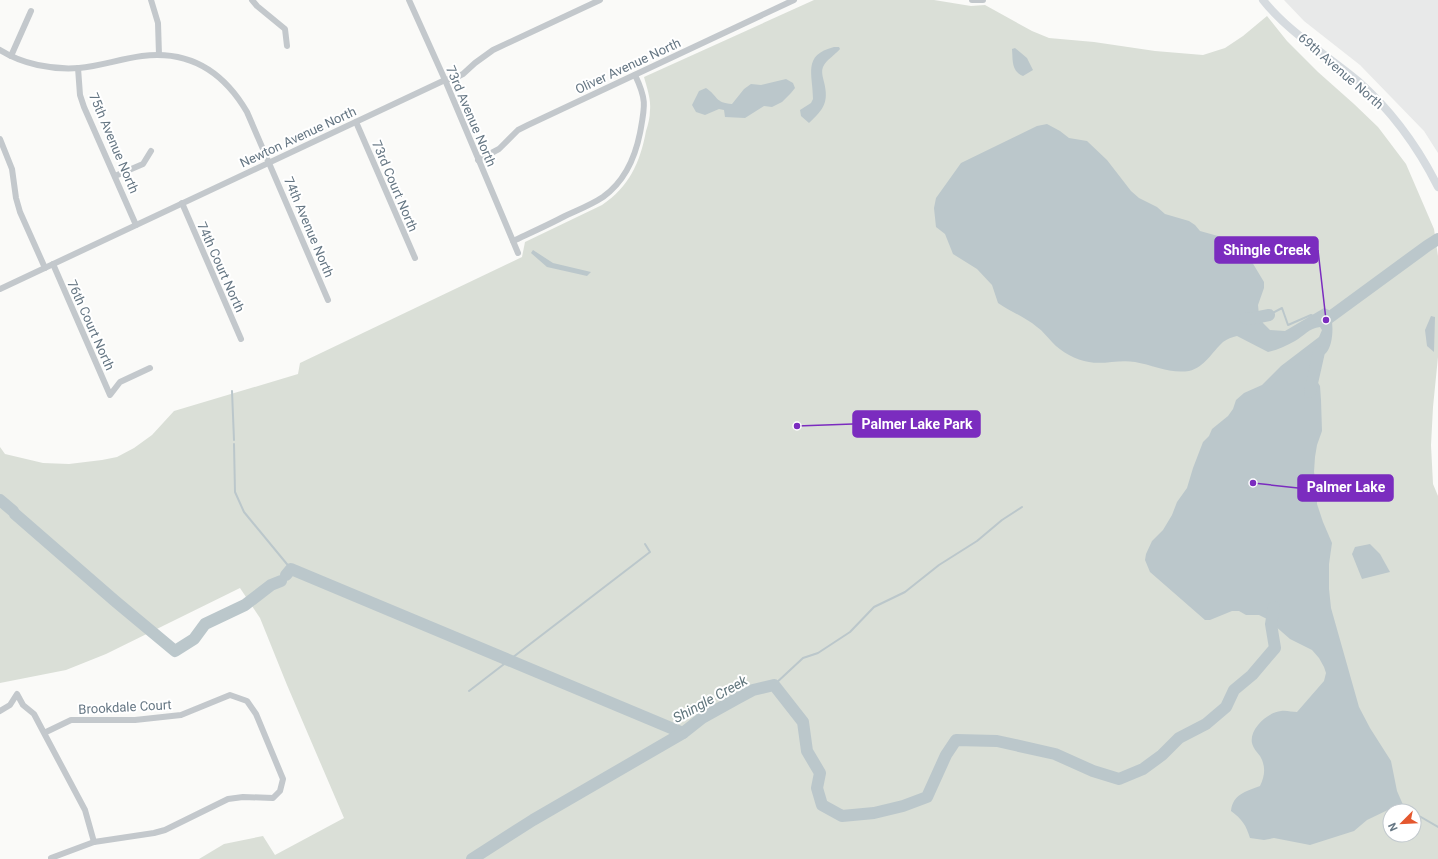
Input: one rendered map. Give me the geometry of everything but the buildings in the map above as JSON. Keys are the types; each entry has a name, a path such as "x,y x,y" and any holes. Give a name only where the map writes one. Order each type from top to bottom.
{"street":[{"path":"151,0 158,23 159,55"},
{"path":"252,0 257,6 285,29 287,46"},
{"name":"73rd Avenue North","path":"409,0 445,80 518,253"},
{"name":"Newton Avenue North","path":"0,289 445,80 455,78 463,74 493,50 600,0"},
{"name":"Oliver Avenue North","path":"478,160 499,149 518,130 794,0"},
{"path":"972,0 983,0"},
{"name":"69th Avenue North","path":"1264,0 1292,29 1357,81 1386,108 1416,147 1438,187"},
{"path":"11,56 32,11"},
{"name":"74th Avenue North","path":"0,50 11,56 38,65 57,68 96,66 140,56 159,55 188,59 203,65 216,74 239,97 247,112 328,300"},
{"name":"75th Avenue North","path":"78,68 80,95 84,107 136,225"},
{"path":"513,241 603,197 615,186 625,173 633,159 638,143 645,106 644,96 635,75"},
{"name":"73rd Court North","path":"356,122 415,258"},
{"path":"0,139 12,169 16,198 20,212 45,268"},
{"path":"115,176 143,164 151,151"},
{"name":"74th Court North","path":"182,203 240,339"},
{"name":"76th Court North","path":"53,264 110,395 120,382 150,368"},
{"path":"0,712 10,705 17,694 23,705 34,714 85,810 94,842 51,858"},
{"name":"Brookdale Court","path":"44,733 71,720 135,720 181,715 230,695 247,701 256,714 283,779 280,791 273,798 243,797 228,799 184,822 165,830 94,842"}],"shaded area":[{"path":"814,0 934,0 971,6 985,5 1032,31 1049,38 1094,42 1155,51 1203,55 1225,48 1243,36 1267,16 1287,41 1318,72 1378,127 1406,164 1434,229 1438,256 1438,357 1431,445 1433,484 1438,496 1438,859 199,859 224,844 263,836 275,855 344,818 260,618 240,588 106,654 66,670 0,683 0,447 5,454 43,463 69,464 117,457 134,448 152,435 174,411 298,374 300,363 522,257 525,242 602,205 626,182 637,164 643,143 650,113 644,77"},
{"path":"1284,0 1438,0 1438,153 1424,131 1360,65 1304,21"},
{"path":"834,47 839,47 840,49 824,64 822,69 826,95 824,105 809,123 801,116 800,110 811,103 813,99 811,74 813,60 817,55"},
{"path":"1015,48 1027,58 1033,70 1023,76 1016,71 1013,65 1012,49"},
{"path":"786,79 793,83 795,88 782,102 772,107 764,106 745,118 725,117 724,110 719,109 705,115 696,112 692,105 699,91 706,88 719,101 732,104 744,89 751,84 761,85"},
{"path":"1047,124 1069,138 1087,141 1107,160 1131,191 1139,198 1157,207 1165,214 1189,221 1200,231 1225,238 1237,244 1246,252 1264,282 1264,288 1258,305 1259,315 1263,323 1270,330 1285,331 1324,308 1329,310 1331,314 1331,344 1326,353 1316,362 1312,373 1320,386 1322,431 1317,445 1314,472 1317,489 1317,504 1332,543 1329,564 1331,608 1359,707 1370,728 1391,761 1397,791 1402,803 1382,803 1382,813 1367,820 1354,831 1310,845 1274,838 1264,840 1250,838 1243,823 1231,811 1232,805 1237,797 1260,786 1263,778 1263,764 1252,743 1253,732 1260,722 1271,714 1283,711 1297,712 1324,681 1326,673 1324,667 1312,650 1290,639 1267,619 1259,615 1246,615 1239,611 1232,611 1210,620 1205,620 1150,572 1145,560 1152,541 1163,530 1172,515 1177,502 1187,488 1203,442 1209,436 1212,429 1228,416 1233,409 1236,400 1244,393 1262,385 1281,366 1319,337 1322,330 1320,327 1313,329 1292,343 1268,352 1237,336 1233,337 1223,342 1200,366 1189,371 1182,372 1129,361 1095,363 1084,361 1069,355 1060,349 1032,323 998,303 992,285 977,269 953,254 945,234 936,227 934,208 936,198 961,163 1037,126"},
{"path":"533,250 553,263 591,272 587,276 547,267 531,253"},
{"path":"1431,316 1435,317 1434,352 1427,346 1425,330"},
{"path":"1370,544 1380,554 1390,572 1362,579 1352,554 1355,547"}],"waterway":[{"name":"Shingle Creek","path":"1326,320 1438,239"},
{"path":"1269,315 1282,308 1288,325 1311,315 1313,316"},
{"path":"1245,318 1249,319 1269,315"},
{"name":"Shingle Creek","path":"1310,392 1319,352"},
{"path":"232,391 234,440"},
{"path":"234,444 235,492 244,512 291,569"},
{"path":"0,500 13,511"},
{"path":"774,685 803,658 818,653 850,632 874,607 905,592 939,565 977,541 1002,520 1022,507"},
{"path":"15,514 175,651 194,639 205,624 245,605 271,585 281,581"},
{"path":"469,691 650,552 645,544"},
{"path":"286,575 291,569 683,733"},
{"name":"Shingle Creek","path":"472,859 533,820 683,733 702,718 753,690 774,685 803,722 807,751 820,773 817,788 822,805 842,816 874,813 903,806 927,797 946,755 956,740 997,741 1055,754 1093,771 1119,779 1143,769 1162,755 1179,738 1206,724 1226,707 1234,690 1252,675 1275,648 1271,624 1274,607"},
{"path":"1422,818 1438,827"}],"place":[{"name":"Shingle Creek","path":"1326,320"},
{"name":"Palmer Lake Park","path":"797,426"},
{"name":"Palmer Lake","path":"1253,483"}]}
